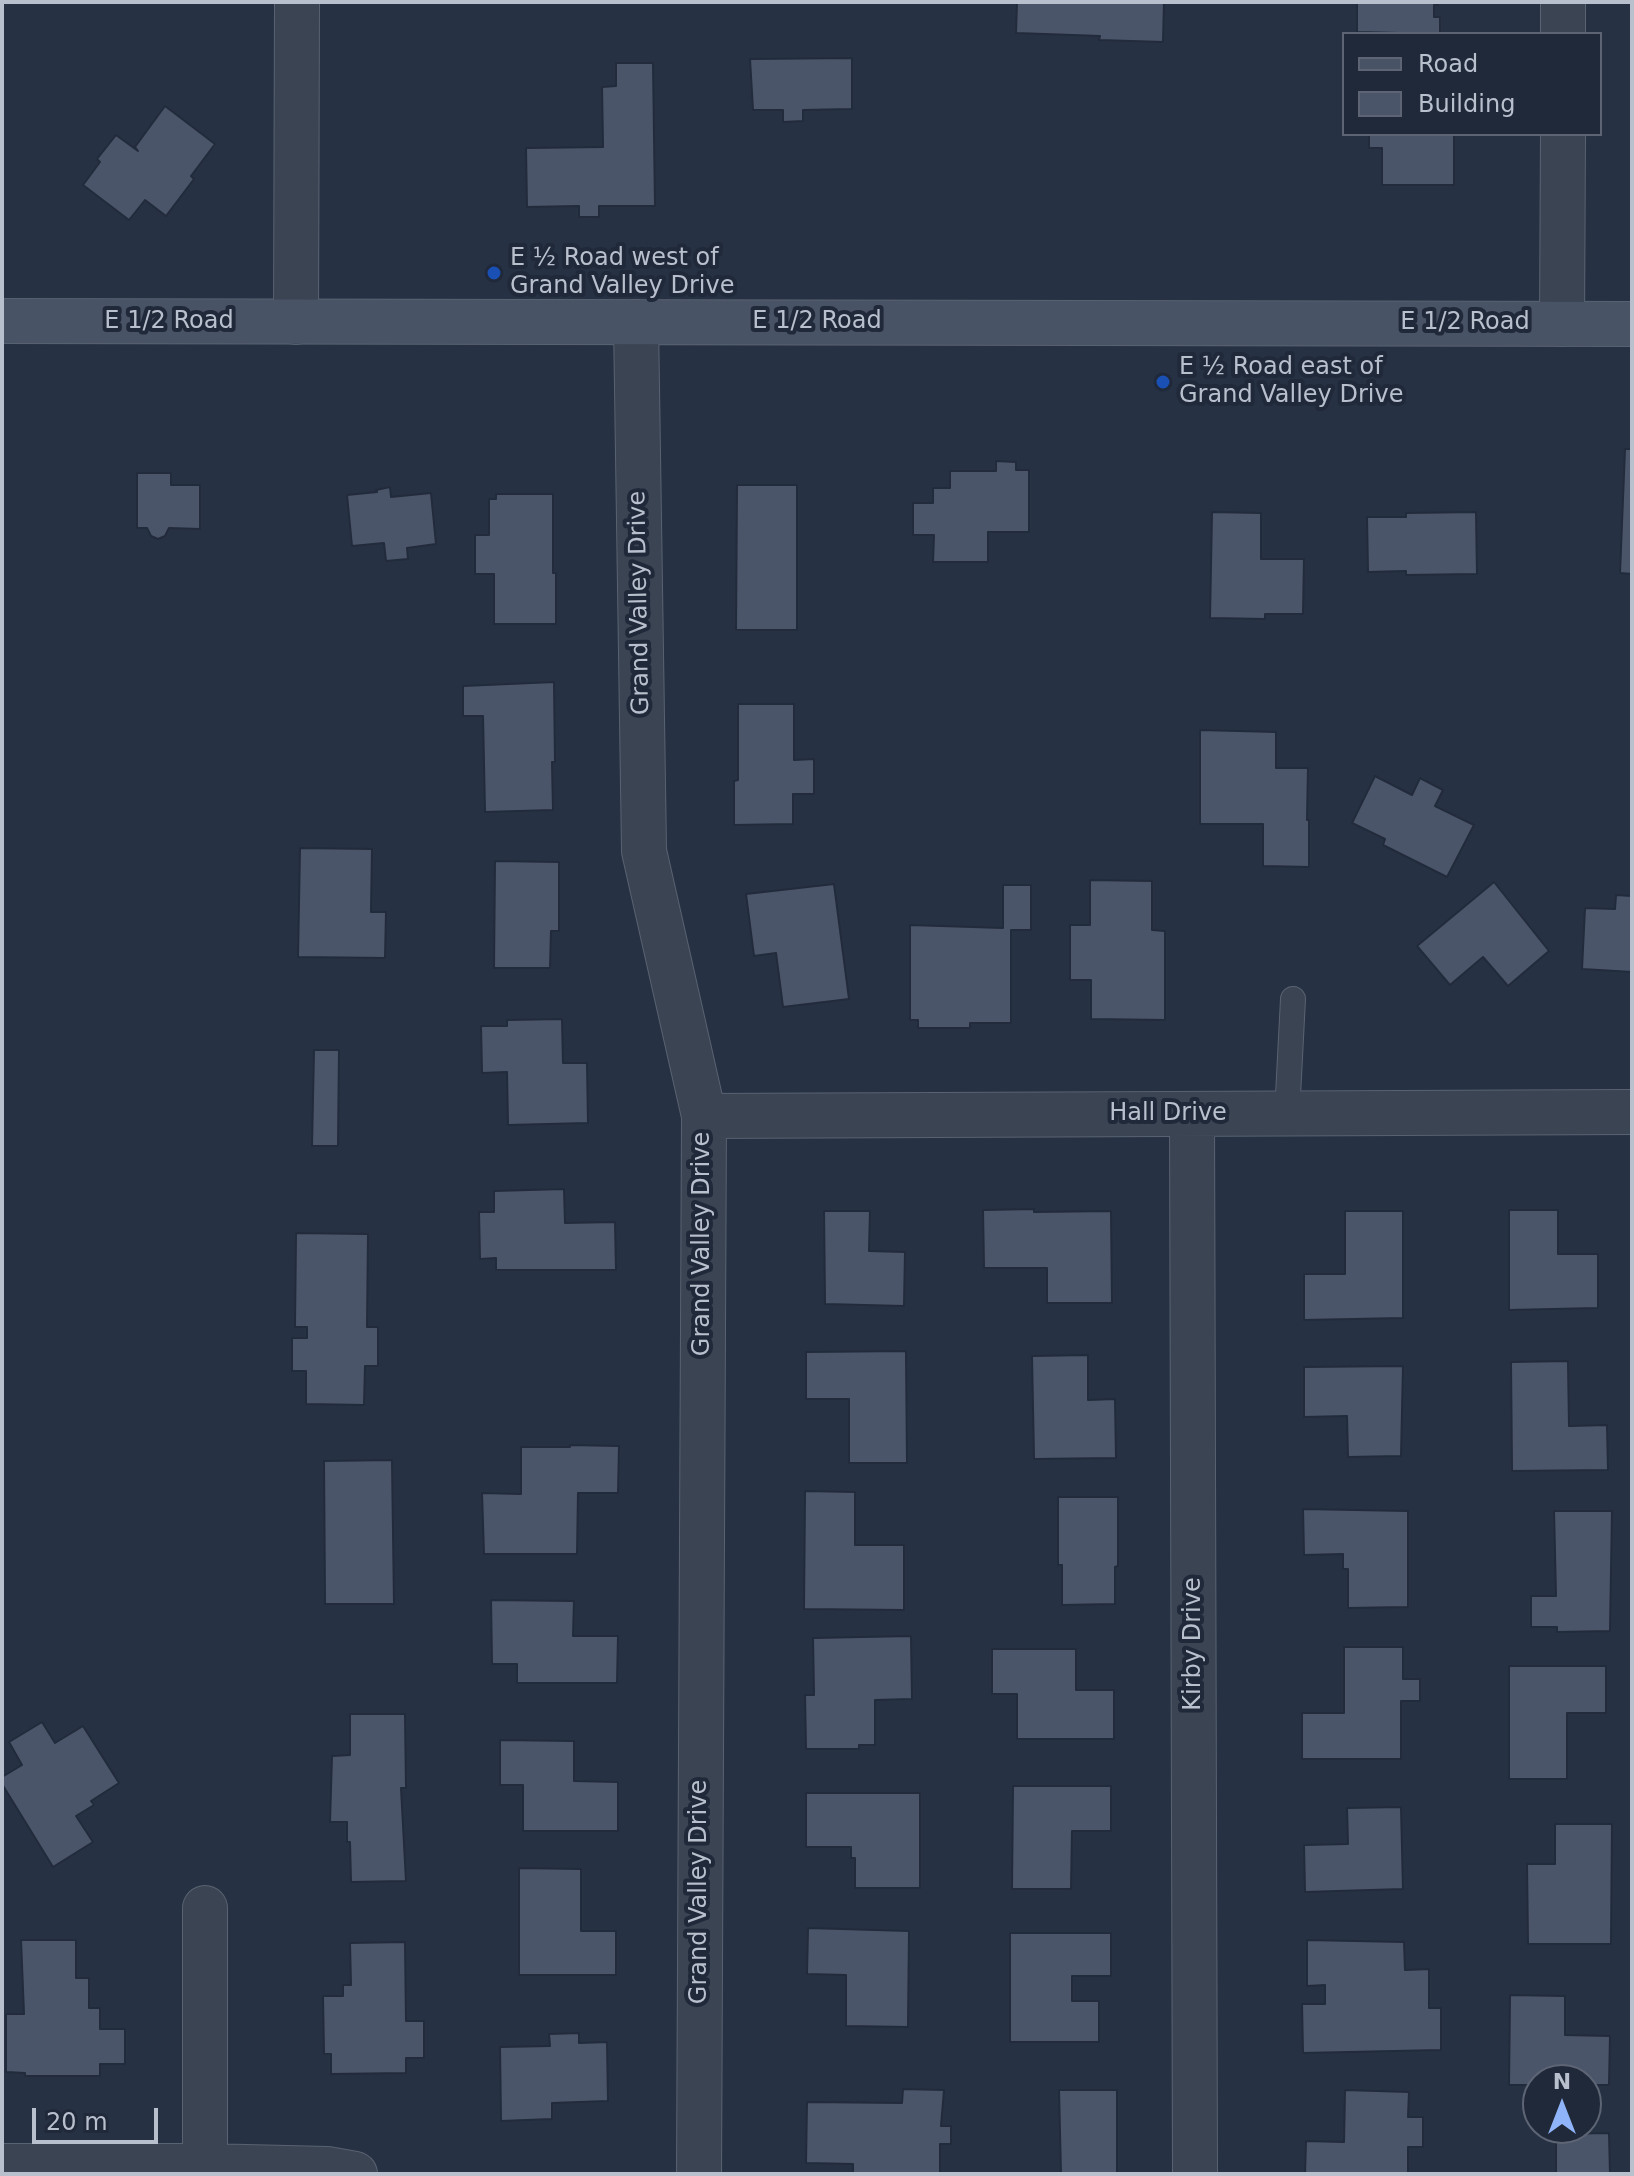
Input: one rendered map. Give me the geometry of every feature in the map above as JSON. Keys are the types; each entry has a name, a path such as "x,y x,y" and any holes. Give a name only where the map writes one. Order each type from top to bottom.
{"main road":[{"name":"E 1/2 Road","path":"2,321 1632,324"}],"street":[{"path":"296,322 297,2"},
{"path":"1563,2 1563,32"},
{"path":"1562,324 1563,136"},
{"name":"Grand Valley Drive","path":"636,322 644,851 704,1116 699,2174"},
{"name":"Hall Drive","path":"704,1116 1632,1112"},
{"name":"Kirby Drive","path":"1192,1114 1195,2174"},
{"path":"205,1908 205,2170"},
{"path":"2,2166 327,2169 355,2174"}],"lane":[{"path":"1287,1115 1293,999"}],"building":[{"path":"1017,2 1164,2 1163,42 1016,33"},
{"path":"1357,2 1438,2 1434,5 1434,17 1440,17 1440,32 1357,32"},
{"path":"852,58 852,109 803,110 803,121 783,122 783,110 753,110 750,59"},
{"path":"616,63 653,63 655,206 599,206 599,217 579,217 579,206 527,207 526,148 603,147 602,87 616,86"},
{"path":"165,106 215,144 166,216 145,200 129,220 83,185 100,162 97,159 116,135 138,151 135,147"},
{"path":"1369,136 1454,136 1454,185 1382,185 1382,148 1369,148"},
{"path":"1625,449 1632,449 1632,574 1620,573"},
{"path":"996,461 1016,462 1016,470 1029,470 1029,532 988,532 988,562 933,562 934,535 913,535 913,503 933,503 933,488 950,488 950,471 996,471"},
{"path":"137,473 171,473 171,485 200,485 200,529 169,528 165,536 158,539 151,536 147,528 137,528"},
{"path":"737,485 797,485 797,630 736,630"},
{"path":"390,487 391,497 431,493 436,544 407,548 408,559 386,561 384,543 352,546 347,495 377,492"},
{"path":"496,494 553,494 556,624 494,624 494,574 475,574 475,535 489,535 489,499 496,499"},
{"path":"1212,512 1261,513 1261,559 1304,559 1303,614 1265,614 1265,619 1210,618"},
{"path":"1476,512 1477,574 1368,572 1367,517"},
{"path":"554,682 553,810 485,812 483,716 463,716 463,686"},
{"path":"738,704 794,704 794,760 814,759 814,794 793,794 793,824 734,825 734,781 738,780"},
{"path":"1200,730 1276,732 1276,768 1308,768 1309,867 1263,866 1263,824 1200,824"},
{"path":"1375,776 1412,795 1420,778 1443,790 1435,806 1474,825 1447,877 1383,845 1385,839 1352,823"},
{"path":"300,848 372,849 371,912 386,912 385,958 298,957"},
{"path":"495,861 559,862 559,931 551,931 550,968 494,968"},
{"path":"1090,880 1152,881 1152,930 1165,931 1165,1020 1091,1019 1091,980 1070,980 1070,925 1090,925"},
{"path":"1494,882 1549,951 1508,986 1483,957 1450,985 1417,946"},
{"path":"834,884 849,999 783,1007 776,953 754,956 746,894"},
{"path":"1003,885 1031,885 1031,930 1011,930 1011,1023 970,1023 970,1028 918,1028 918,1020 910,1020 910,925 1003,928"},
{"path":"1616,895 1632,896 1632,972 1582,969 1585,908 1615,909"},
{"path":"562,1019 563,1063 587,1063 588,1123 508,1125 507,1072 482,1073 481,1026 507,1026 507,1020"},
{"path":"314,1050 339,1050 338,1146 312,1146"},
{"path":"564,1189 565,1223 615,1222 616,1270 496,1270 496,1258 480,1259 479,1212 494,1212 494,1191"},
{"path":"1034,1209 1034,1212 1111,1211 1112,1303 1047,1303 1047,1268 984,1268 983,1210"},
{"path":"1509,1210 1558,1210 1558,1254 1598,1254 1598,1308 1509,1310"},
{"path":"824,1211 870,1211 869,1251 905,1252 904,1306 825,1304"},
{"path":"1345,1211 1403,1211 1403,1318 1304,1320 1304,1274 1345,1274"},
{"path":"296,1233 368,1234 367,1327 378,1327 378,1366 365,1366 364,1405 306,1404 306,1371 292,1371 292,1338 307,1338 307,1327 295,1327"},
{"path":"906,1351 907,1463 849,1463 849,1399 806,1399 806,1352"},
{"path":"1088,1355 1088,1400 1115,1399 1116,1458 1034,1459 1032,1356"},
{"path":"1568,1361 1569,1426 1607,1425 1608,1470 1512,1471 1511,1362"},
{"path":"1403,1366 1401,1456 1348,1457 1347,1416 1304,1417 1304,1367"},
{"path":"619,1446 618,1493 578,1493 577,1554 484,1554 482,1493 521,1494 521,1447"},
{"path":"392,1460 394,1604 325,1604 324,1461"},
{"path":"805,1491 855,1492 855,1545 904,1545 904,1610 804,1609"},
{"path":"1058,1497 1118,1497 1115,1604 1062,1605 1062,1565 1058,1565"},
{"path":"1303,1509 1408,1511 1408,1607 1348,1608 1348,1569 1343,1569 1343,1554 1304,1555"},
{"path":"1554,1511 1612,1511 1610,1631 1557,1632 1557,1627 1531,1627 1531,1596 1556,1596"},
{"path":"491,1600 574,1601 573,1636 618,1636 617,1683 517,1683 517,1664 492,1664"},
{"path":"911,1636 912,1699 875,1700 875,1745 859,1745 859,1749 806,1749 805,1695 814,1695 813,1638"},
{"path":"1344,1647 1403,1647 1403,1679 1420,1679 1420,1701 1401,1701 1401,1759 1302,1759 1302,1713 1344,1713"},
{"path":"992,1649 1076,1649 1076,1690 1114,1690 1114,1739 1017,1739 1017,1694 992,1694"},
{"path":"1509,1666 1606,1666 1606,1713 1567,1713 1567,1779 1509,1779"},
{"path":"350,1714 405,1714 406,1788 401,1788 406,1881 351,1882 347,1822 330,1822 332,1756 350,1755"},
{"path":"42,1722 55,1743 83,1726 119,1783 91,1801 94,1805 76,1816 93,1842 53,1867 2,1784 2,1777 22,1765 9,1742"},
{"path":"500,1740 574,1741 574,1781 618,1782 618,1831 523,1831 523,1785 500,1785"},
{"path":"1013,1786 1111,1786 1111,1831 1072,1831 1071,1889 1012,1889"},
{"path":"806,1793 920,1793 920,1888 855,1888 855,1858 851,1858 851,1847 806,1847"},
{"path":"1401,1807 1403,1889 1305,1892 1304,1845 1348,1844 1347,1808"},
{"path":"1555,1824 1612,1824 1611,1944 1528,1944 1527,1864 1555,1864"},
{"path":"519,1868 581,1869 581,1931 616,1931 616,1975 519,1975"},
{"path":"808,1928 909,1931 908,2027 846,2026 846,1975 807,1974"},
{"path":"1010,1933 1111,1933 1111,1976 1072,1976 1072,2001 1099,2001 1099,2042 1010,2042"},
{"path":"21,1940 76,1940 76,1978 89,1978 89,2008 100,2008 100,2029 125,2029 125,2064 100,2064 100,2076 25,2076 25,2073 6,2072 6,2014 24,2014"},
{"path":"1307,1940 1404,1942 1405,1970 1429,1969 1429,2008 1441,2008 1441,2050 1303,2053 1302,2004 1325,2004 1325,1985 1307,1986"},
{"path":"405,1942 406,2021 424,2021 424,2058 406,2058 406,2073 331,2074 331,2054 324,2054 323,1996 343,1996 343,1985 351,1985 350,1943"},
{"path":"1510,1995 1565,1996 1565,2035 1610,2036 1609,2085 1602,2085 1602,2064 1522,2064 1522,2085 1509,2085"},
{"path":"579,2033 579,2043 607,2042 608,2101 552,2103 552,2119 501,2121 500,2047 550,2046 549,2034"},
{"path":"903,2089 944,2090 941,2126 951,2126 951,2144 940,2144 940,2174 853,2174 853,2164 806,2163 807,2102 902,2103"},
{"path":"1059,2090 1117,2090 1117,2174 1061,2174"},
{"path":"1345,2090 1409,2092 1408,2117 1423,2117 1423,2147 1408,2147 1408,2174 1305,2174 1306,2141 1344,2142"},
{"path":"1602,2133 1609,2133 1610,2174 1556,2174 1556,2144 1602,2144"}],"place":[{"name":"E ½ Road west of Grand Valley Drive","path":"494,273"},
{"name":"E ½ Road east of Grand Valley Drive","path":"1163,382"}]}
